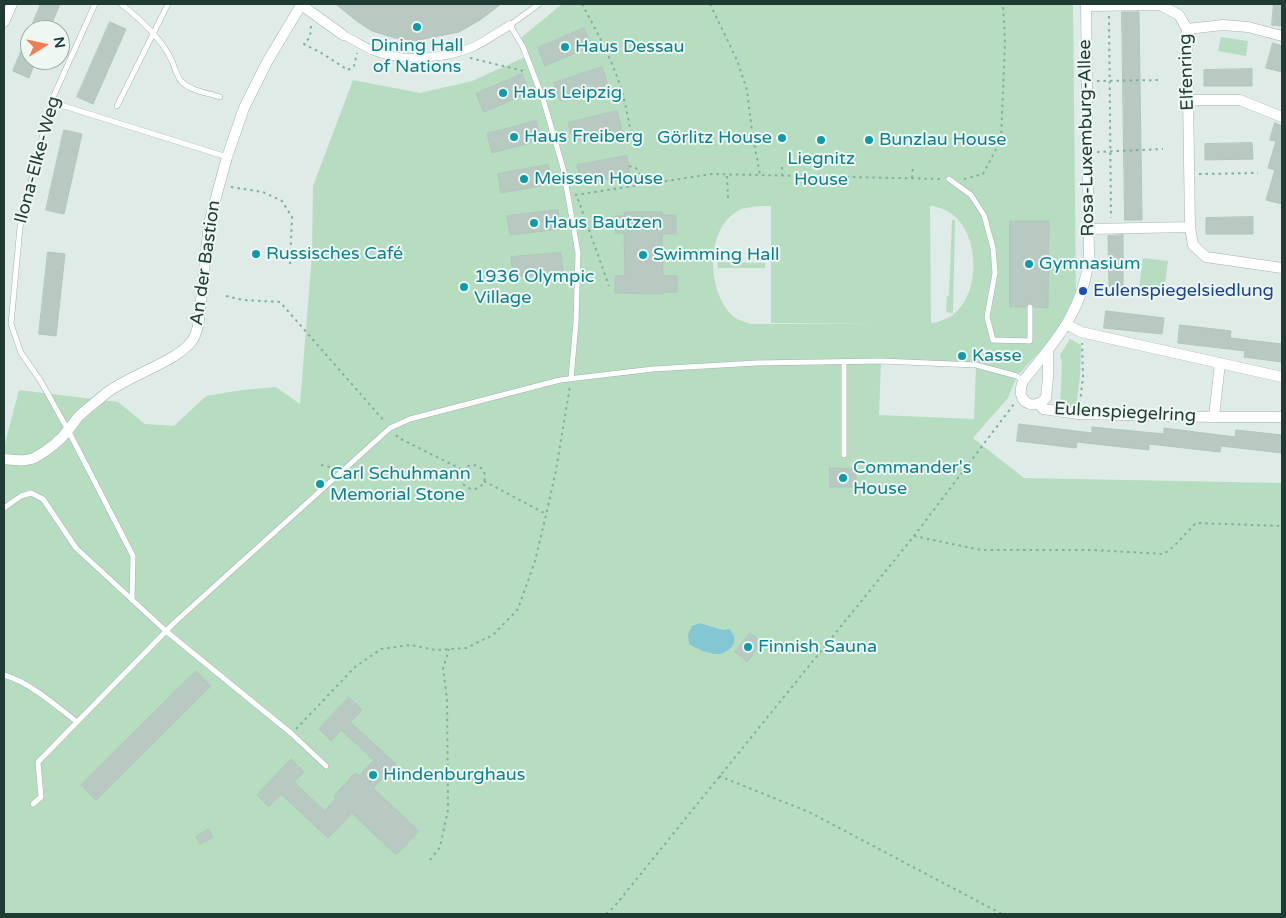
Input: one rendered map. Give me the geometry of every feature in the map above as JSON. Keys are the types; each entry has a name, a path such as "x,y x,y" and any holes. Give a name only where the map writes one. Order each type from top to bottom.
{"street":[{"path":"4,22 12,4"},
{"path":"300,4 343,35 375,51 390,56 423,58 450,54 474,47 510,25"},
{"name":"An der Bastion","path":"4,459 18,461 32,459 54,444 78,417 107,392 137,374 170,358 192,342 198,326 208,223 218,185 244,108 267,62 300,4"},
{"name":"Elfenring","path":"1086,5 1160,6 1179,15 1187,29 1190,227 1193,245 1206,257 1282,268"},
{"name":"Rosa-Luxemburg-Allee","path":"1023,380 1068,324 1083,291 1087,277 1089,258 1086,5"},
{"path":"1187,29 1223,25 1248,27 1282,36"},
{"path":"1188,100 1240,100 1282,117"},
{"path":"1088,229 1190,227"},
{"path":"1068,324 1081,332 1282,377"},
{"path":"1023,380 1019,389 1023,401 1030,404 1039,404 1046,398 1048,390 1048,351"},
{"name":"Eulenspiegelring","path":"1214,417 1220,363"},
{"name":"Eulenspiegelring","path":"1039,404 1043,409 1078,414 1214,417 1282,416"}],"lane":[{"name":"Ilona-Elke-Weg","path":"68,430 40,380 21,353 11,324 20,227 51,102 95,4"},
{"path":"121,4 140,19 170,56 180,81 189,87 220,97"},
{"path":"117,106 168,4"},
{"path":"539,4 510,25 523,47 544,99 563,168 578,253 576,322 571,379"},
{"path":"51,102 227,157"},
{"path":"949,179 971,195 984,215 993,248 994,273 987,317 993,340 1030,341 1030,307"},
{"path":"33,804 40,797 38,762 175,622 390,428 410,420 560,380 663,368 756,363 881,361 976,365 1017,376 1023,380"},
{"path":"844,362 844,455"},
{"path":"68,430 133,556 132,600"},
{"path":"4,508 21,496 32,493 43,499 76,548 166,632 292,734 326,766"},
{"path":"4,675 13,678 48,700 77,722"}],"path":[{"path":"582,4 614,69 622,92 631,133"},
{"path":"710,4 737,60 747,90 760,175"},
{"path":"568,196 712,174 727,176 968,179 983,174 1001,140 1005,42 1003,4"},
{"path":"1109,6 1112,228"},
{"path":"313,13 310,37 304,44 324,54 348,70 354,66 359,43"},
{"path":"468,58 533,73"},
{"path":"1087,81 1160,80"},
{"path":"1087,152 1163,149"},
{"path":"629,166 636,168 646,184"},
{"path":"782,166 782,176"},
{"path":"912,178 913,166"},
{"path":"819,176 820,167"},
{"path":"1189,174 1258,173"},
{"path":"727,176 728,198"},
{"path":"218,185 263,192 282,201 292,217 290,264"},
{"path":"576,194 609,286"},
{"path":"226,296 243,300 280,302 399,438 463,470"},
{"path":"1078,414 1083,376 1081,332"},
{"path":"976,365 985,358 993,340"},
{"path":"292,734 355,667 381,649 410,646 436,650 466,648 493,636 518,609 535,561 546,515 556,470 571,379"},
{"path":"606,914 614,907 914,536 1014,403 1021,397"},
{"path":"472,464 483,469 485,475 481,486 474,489 468,488 463,483 461,477 463,470 472,464"},
{"path":"484,481 546,515"},
{"path":"914,536 981,550 1094,550 1164,554 1196,523 1282,526"},
{"path":"430,860 440,847 448,810 448,698 443,669 449,649"},
{"path":"719,776 809,812 1002,914"}],"green space":[{"path":"562,4 1073,4 1076,293 1055,335 1017,376 1008,398 973,438 1024,478 1282,483 1282,914 4,914 4,447 19,390 118,402 145,424 174,426 206,396 276,387 300,404 312,254 313,186 353,80 420,93 472,81 525,57 517,41","holes":["771,206 771,323 877,324 751,324 730,314 721,300 717,288 713,259 715,245 719,232 726,221 736,212 749,207","930,206 945,210 956,218 964,228 970,241 973,256 971,285 966,298 959,309 953,314 940,321 931,323","881,361 976,366 974,419 879,415","700,623 723,630 729,650","750,633 762,642 747,662 735,652"]},
{"path":"1221,37 1248,41 1246,56 1218,51"},
{"path":"952,220 955,220 953,313 946,312 947,296 949,296"},
{"path":"1143,258 1168,261 1164,291 1139,288"},
{"path":"717,262 765,263 765,268 718,268"},
{"path":"1070,339 1081,345 1076,408 1060,406 1062,363 1060,355"}],"water":[{"path":"700,623 723,630 730,629 734,636 734,643 730,649 716,654 689,644 688,634 692,626"}],"building":[{"path":"41,4 60,4 53,20 34,20"},
{"name":"Dining Hall of Nations","path":"336,4 501,4 480,20 459,32 414,41 372,31"},
{"path":"1274,4 1282,4 1282,26 1272,25"},
{"path":"1122,12 1139,12 1142,220 1125,220"},
{"path":"110,22 126,29 93,104 77,97"},
{"name":"Haus Dessau","path":"584,28 592,46 545,66 538,48"},
{"path":"1273,43 1282,46 1282,72 1266,68"},
{"path":"20,54 20,70 32,70 29,78 13,71"},
{"path":"602,67 608,85 560,101 554,83"},
{"path":"1252,69 1252,86 1204,86 1204,70"},
{"name":"Haus Leipzig","path":"522,74 530,92 484,112 476,94"},
{"path":"617,111 622,130 573,142 568,123"},
{"name":"Haus Freiberg","path":"536,121 541,140 492,153 487,134"},
{"path":"1275,123 1282,126 1282,204 1266,200 1275,170 1268,168 1276,141 1270,140"},
{"path":"64,130 82,134 64,214 46,210"},
{"path":"1252,143 1253,159 1205,160 1205,144"},
{"path":"627,156 630,175 581,184 577,165"},
{"name":"Meissen House","path":"548,165 551,184 501,193 498,174"},
{"name":"Haus Bautzen","path":"558,210 560,229 510,235 507,216"},
{"name":"Swimming Hall","path":"624,212 662,212 662,215 676,215 676,234 662,234 663,276 677,276 677,292 663,292 663,294 615,293 615,276 625,276 624,233 615,233 615,216 625,216"},
{"path":"1253,217 1253,234 1206,234 1206,218"},
{"name":"Gymnasium","path":"1010,221 1049,221 1048,308 1034,307 1030,303 1026,307 1010,307"},
{"path":"1123,235 1123,286 1109,287 1108,236"},
{"path":"48,252 65,254 56,336 39,334"},
{"path":"561,253 563,273 513,277 511,257"},
{"path":"1106,311 1164,318 1162,334 1104,328"},
{"path":"1180,325 1231,331 1230,338 1282,344 1282,362 1244,357 1245,351 1178,343"},
{"path":"1019,424 1092,433 1092,427 1164,434 1164,428 1235,437 1236,430 1282,435 1282,453 1221,446 1220,452 1149,444 1149,450 1077,442 1076,448 1017,441"},
{"name":"Commander's House","path":"830,468 856,469 856,487 830,487"},
{"name":"Finnish Sauna","path":"750,633 762,642 747,662 735,652"},
{"path":"196,671 211,686 96,800 81,785"},
{"name":"Hindenburghaus","path":"349,697 362,710 350,722 396,764 373,788 419,831 396,855 352,813 328,838 281,794 269,807 257,795 291,759 304,772 294,782 325,811 336,798 334,796 355,773 359,776 374,760 341,730 331,741 319,729"},
{"path":"209,829 213,837 200,844 196,837"}],"place":[{"name":"Dining Hall of Nations","path":"417,27"},
{"name":"Haus Dessau","path":"565,47"},
{"name":"Haus Leipzig","path":"503,93"},
{"name":"Haus Freiberg","path":"514,137"},
{"name":"Görlitz House","path":"782,138"},
{"name":"Liegnitz House","path":"821,140"},
{"name":"Bunzlau House","path":"869,140"},
{"name":"Meissen House","path":"524,179"},
{"name":"Haus Bautzen","path":"534,223"},
{"name":"Russisches Café","path":"256,254"},
{"name":"Swimming Hall","path":"643,255"},
{"name":"Gymnasium","path":"1029,264"},
{"name":"1936 Olympic Village","path":"464,287"},
{"name":"Eulenspiegelsiedlung","path":"1083,291"},
{"name":"Kasse","path":"962,356"},
{"name":"Commander's House","path":"843,478"},
{"name":"Carl Schuhmann Memorial Stone","path":"320,484"},
{"name":"Finnish Sauna","path":"748,647"},
{"name":"Hindenburghaus","path":"373,775"}]}
